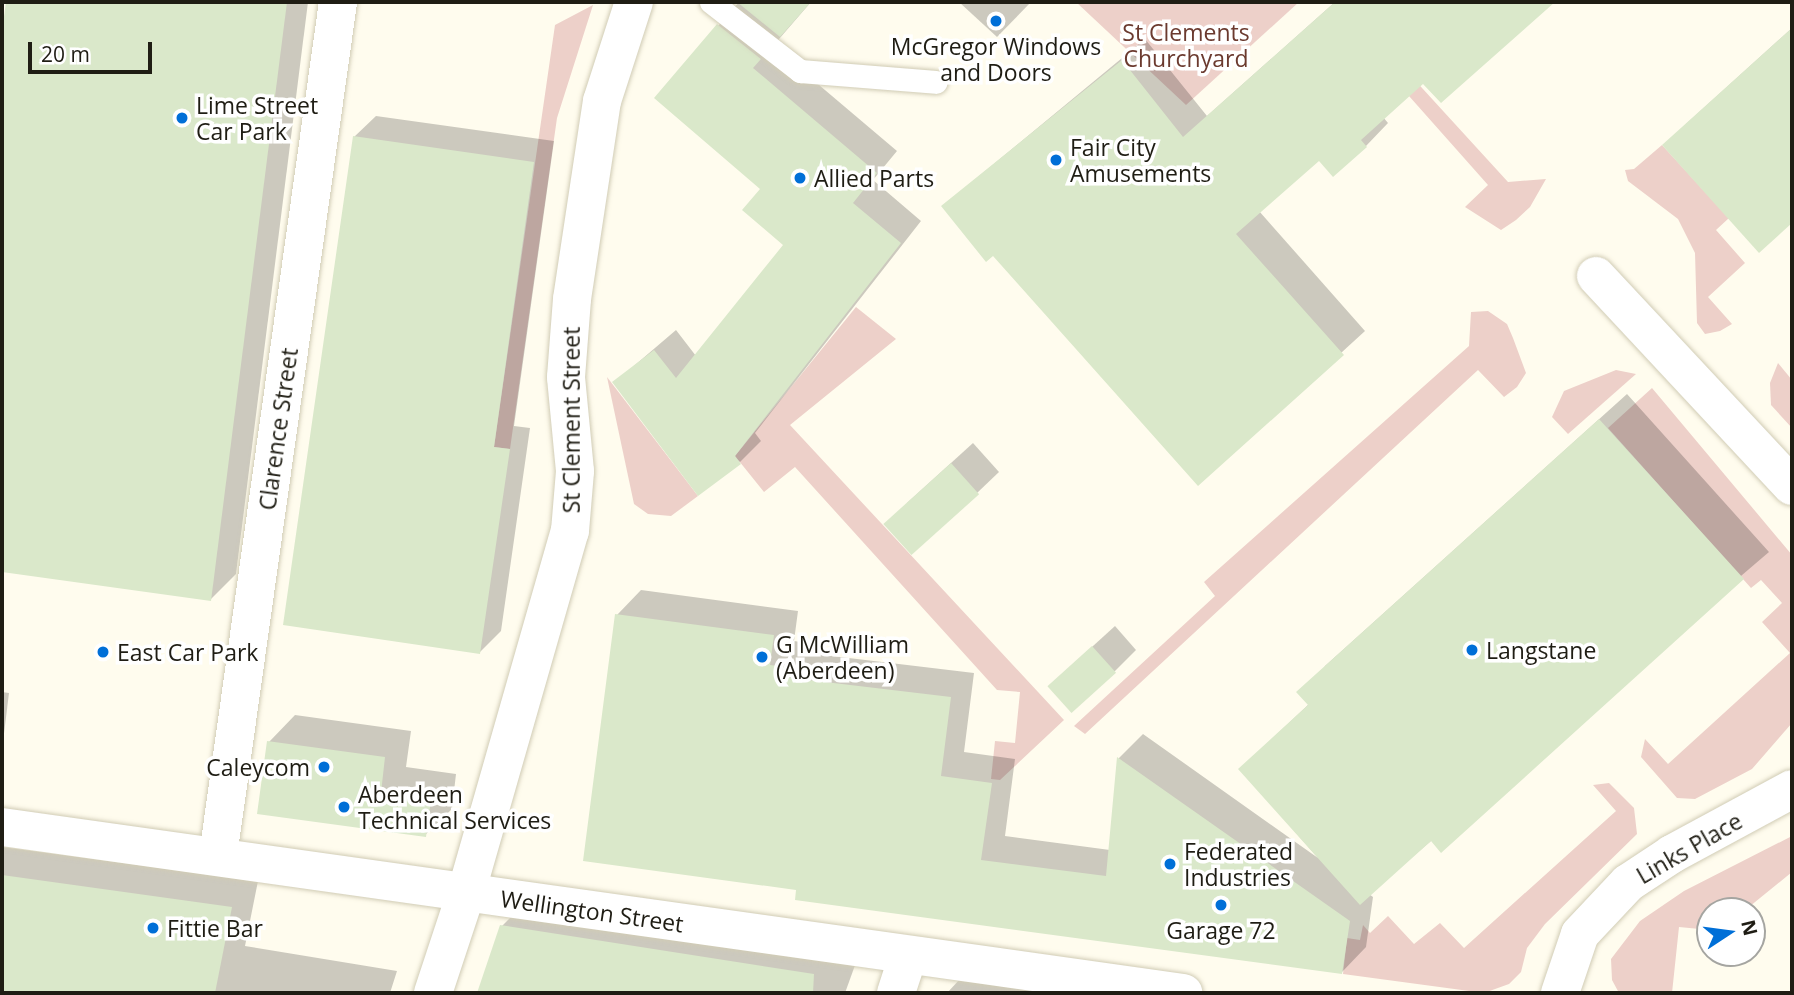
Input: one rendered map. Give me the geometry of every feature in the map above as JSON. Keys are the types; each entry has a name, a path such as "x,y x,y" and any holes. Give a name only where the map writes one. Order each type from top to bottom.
{"street":[{"name":"Clarence Street","path":"218,856 338,2"},
{"name":"St Clement Street","path":"432,993 467,892 570,531 575,464 566,377 572,299 602,101 634,2"},
{"path":"1596,276 1792,486"},
{"name":"Links Place","path":"1559,993 1580,934 1623,888 1672,854 1792,789"},
{"name":"Wellington Street","path":"2,827 1183,993"},
{"path":"896,993 908,956"}],"lane":[{"path":"711,2 800,71 936,82"}],"green space":[{"name":"St Clements Churchyard","path":"1076,2 1299,2 1186,105"},
{"path":"593,5 557,118 510,449 494,447 555,25"},
{"path":"1412,77 1508,182 1546,179 1530,207 1501,230 1465,207 1488,185 1401,87"},
{"path":"1662,145 1729,218 1716,230 1745,263 1708,297 1732,324 1720,331 1705,334 1697,323 1695,253 1678,219 1628,181 1625,170 1634,169"},
{"path":"856,307 896,339 790,425 1064,720 1000,780 991,779 995,741 1015,743 1020,692 997,690 795,467 764,492 735,456"},
{"path":"1488,311 1507,324 1513,338 1526,373 1517,387 1504,397 1478,370 1085,734 1074,726 1215,596 1204,582 1469,346 1471,312"},
{"path":"1778,363 1792,380 1792,428 1771,405 1770,383"},
{"path":"1616,370 1636,374 1568,434 1552,417 1564,391"},
{"path":"607,377 698,496 671,516 648,514 634,504"},
{"path":"1652,388 1792,555 1792,723 1752,769 1695,799 1677,798 1641,757 1645,739 1668,764 1790,653 1762,622 1782,603 1761,580 1751,588 1608,428"},
{"path":"1609,783 1634,808 1637,834 1545,924 1527,948 1521,972 1509,984 1484,993 1343,974 1347,938 1360,940 1363,925 1370,933 1388,916 1414,944 1440,923 1464,948 1616,811 1593,785"},
{"path":"1792,836 1792,872 1761,897 1696,897 1696,929 1679,927 1672,993 1619,993 1612,980 1611,959 1640,921 1684,891"}],"building":[{"path":"6,2 287,2 211,601 2,572 2,31"},
{"path":"737,2 811,2 780,37"},
{"path":"1335,2 1555,2 1441,103 1423,84 1361,140 1367,147 1333,177 1319,161 1236,234 1344,355 1198,486 993,256 986,262 941,206 1122,60 1183,137"},
{"path":"717,24 761,59 753,68 877,173 853,203 901,243 735,456 741,464 698,496 612,382 654,350 676,378 783,245 742,210 760,189 654,98"},
{"path":"1792,28 1792,223 1759,253 1662,145"},
{"path":"353,136 534,162 494,447 510,449 480,654 283,625"},
{"path":"1599,419 1744,579 1441,853 1431,841 1360,905 1238,769 1308,705 1296,692"},
{"path":"951,463 979,494 911,555 883,524"},
{"path":"615,614 774,635 770,665 785,667 783,677 951,697 941,776 992,783 981,860 1106,876 1117,757 1350,921 1342,974 795,900 796,890 583,861"},
{"path":"1092,646 1116,673 1072,713 1047,686"},
{"name":"Aberdeen Technical Services","path":"267,741 385,757 381,793 431,800 426,837 257,814"},
{"path":"2,875 232,907 215,993 2,993"},
{"path":"500,925 814,974 813,993 477,993"}],"place":[{"name":"McGregor Windows and Doors","path":"996,21"},
{"name":"Lime Street Car Park","path":"182,118"},
{"name":"Fair City Amusements","path":"1056,160"},
{"name":"Allied Parts","path":"800,178"},
{"name":"Langstane","path":"1472,650"},
{"name":"East Car Park","path":"103,652"},
{"name":"G McWilliam (Aberdeen)","path":"762,657"},
{"name":"Caleycom","path":"324,767"},
{"name":"Aberdeen Technical Services","path":"344,807"},
{"name":"Federated Industries","path":"1170,864"},
{"name":"Garage 72","path":"1221,905"},
{"name":"Fittie Bar","path":"153,928"}]}
